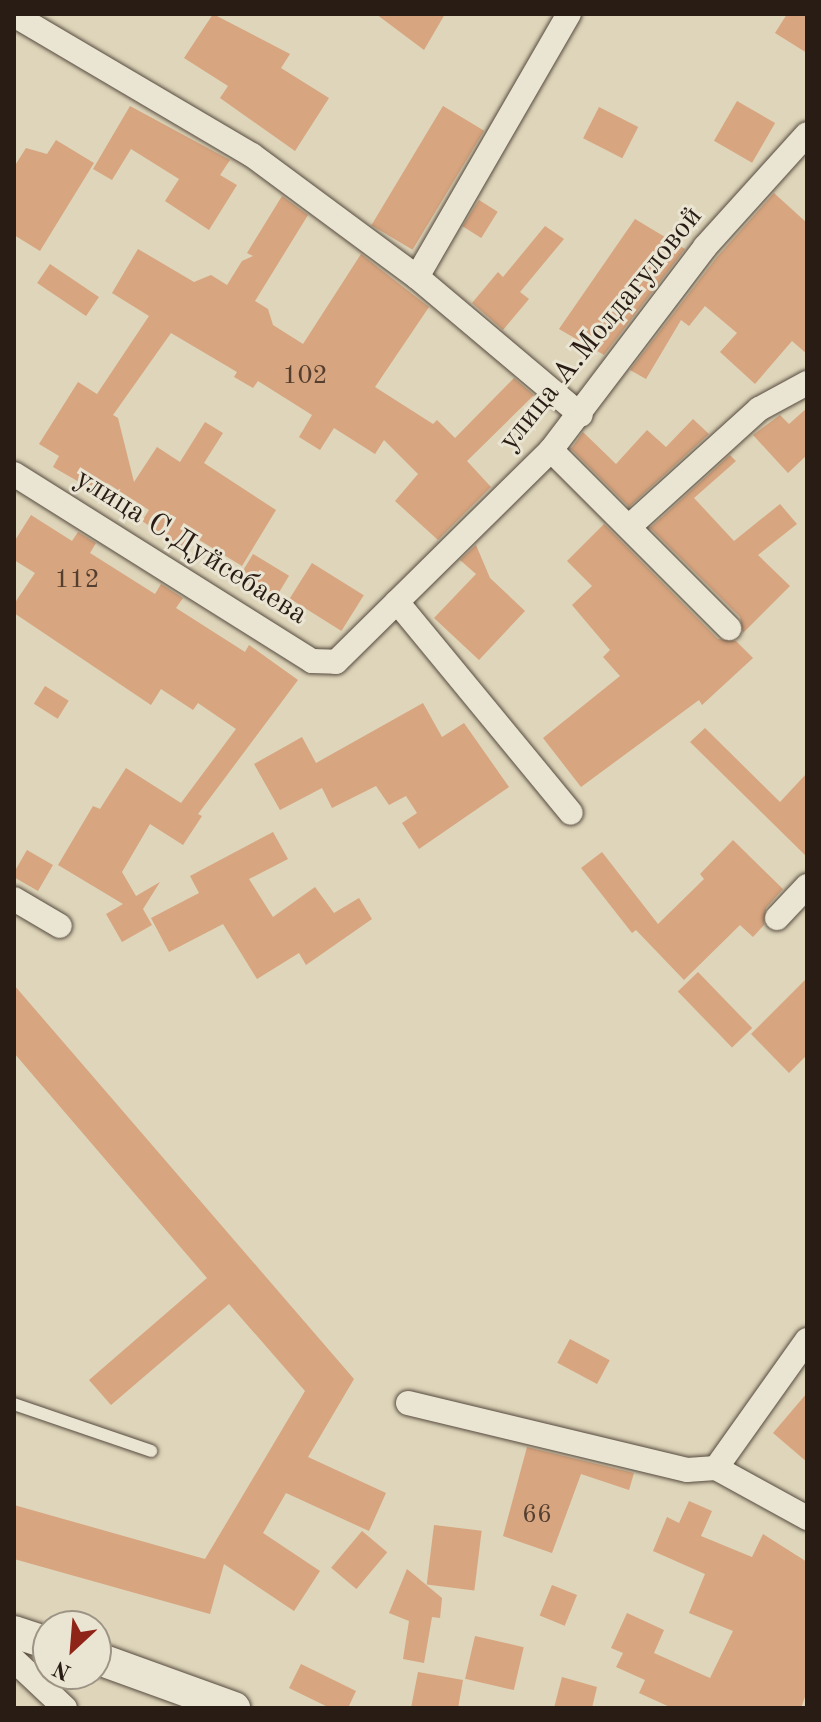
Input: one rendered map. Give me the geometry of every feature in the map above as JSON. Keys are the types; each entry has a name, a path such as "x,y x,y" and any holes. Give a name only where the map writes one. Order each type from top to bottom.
{"street":[{"path":"417,277 569,14"},
{"path":"14,15 252,155 417,277 581,415"},
{"name":"улица А.Молдагуловой","path":"336,662 551,450 581,415 705,247 807,134"},
{"path":"631,525 759,409 807,383"},
{"path":"551,450 631,525 729,628"},
{"name":"улица С.Дуйсебаева","path":"14,474 312,661 336,662"},
{"path":"397,602 571,813"},
{"path":"777,918 807,886"},
{"path":"14,899 60,926"},
{"path":"716,1468 807,1340"},
{"path":"408,1403 687,1470 716,1468 807,1518"},
{"path":"14,1660 65,1708"},
{"path":"112,1664 234,1708"}],"lane":[{"path":"14,1404 151,1451"}],"building":[{"path":"213,14 290,54 281,68 329,98 295,151 220,98 228,86 184,58"},
{"path":"376,14 445,14 424,50"},
{"path":"787,14 807,14 807,53 775,33"},
{"path":"737,101 775,123 752,163 714,141"},
{"path":"130,106 230,160 220,175 237,185 209,230 165,201 179,179 131,149 112,180 93,169"},
{"path":"443,106 484,131 413,250 371,225"},
{"path":"599,107 638,127 622,158 583,138"},
{"path":"56,140 94,163 40,251 14,235 14,167 26,148 47,154"},
{"path":"774,193 807,223 807,354 792,341 755,384 720,352 737,333 705,306 689,326 681,320 646,379 630,370 717,257"},
{"path":"282,196 308,215 255,301 268,309 273,325 303,344 361,254 429,307 375,387 433,424 437,420 455,438 514,378 534,395 467,461 491,487 438,540 395,501 418,474 384,440 375,454 334,428 320,450 299,437 312,415 258,381 253,388 234,377 237,372 171,333 113,415 118,418 134,482 157,447 180,462 205,422 223,433 204,463 276,510 242,566 191,535 183,548 142,521 149,510 107,483 100,494 53,467 59,456 39,444 78,382 97,394 149,316 112,293 138,249 194,282 211,275 227,285 242,261 253,256 247,253"},
{"path":"479,200 498,212 481,238 463,226"},
{"path":"635,219 685,249 604,355 559,329"},
{"path":"545,226 564,239 520,292 529,299 503,330 472,303 498,272 503,277"},
{"path":"50,264 99,297 86,316 37,283"},
{"path":"807,408 807,455 788,473 753,435 780,415 789,424"},
{"path":"693,419 709,434 629,507 571,449 583,432 616,464 647,430 666,447"},
{"path":"730,455 736,461 694,498 734,541 780,504 797,524 758,555 790,586 743,633 740,617 650,528"},
{"path":"31,515 72,541 78,532 96,543 90,553 155,594 161,584 183,598 176,608 245,652 249,645 298,680 198,814 202,816 183,845 150,824 122,872 136,896 160,882 143,909 152,925 122,942 106,914 123,904 58,865 93,806 100,809 126,768 181,803 236,729 198,703 193,710 161,689 151,705 14,613 14,604 35,573 14,560 14,542"},
{"path":"604,524 718,639 736,641 753,658 702,705 699,700 581,787 543,738 620,676 603,657 610,650 572,605 592,586 567,561"},
{"path":"476,545 490,578 525,611 479,660 434,618 476,574 460,560"},
{"path":"253,554 289,576 272,604 236,582"},
{"path":"312,563 364,595 341,631 290,599"},
{"path":"45,686 69,701 58,719 34,704"},
{"path":"423,703 442,737 464,723 509,787 419,849 402,823 417,813 406,796 389,805 376,786 332,808 322,788 280,810 254,764 302,737 316,763"},
{"path":"705,728 780,802 807,773 807,857 690,742"},
{"path":"273,832 288,859 249,879 273,917 315,887 334,913 359,898 372,919 306,965 299,953 257,979 223,924 169,952 151,918 199,893 190,876"},
{"path":"733,840 783,889 766,908 764,925 753,937 740,925 684,980 636,930 632,933 581,868 602,852 658,924 704,879 700,874"},
{"path":"27,850 53,865 38,891 14,877"},
{"path":"698,972 752,1028 732,1048 678,991"},
{"path":"807,978 807,1055 789,1073 751,1034"},
{"path":"14,985 354,1379 308,1457 386,1493 369,1531 286,1493 263,1533 320,1571 294,1611 224,1564 210,1614 14,1559 14,1505 205,1559 305,1391 229,1304 111,1405 89,1380 207,1278 14,1053"},
{"path":"570,1339 610,1360 597,1384 557,1363"},
{"path":"807,1393 807,1462 773,1433"},
{"path":"527,1447 634,1473 629,1490 581,1474 552,1553 503,1536"},
{"path":"689,1501 712,1511 701,1536 752,1557 763,1534 807,1562 807,1691 801,1708 672,1708 639,1693 645,1680 616,1667 623,1653 611,1648 627,1613 664,1630 654,1653 710,1678 733,1631 689,1613 705,1574 653,1551 667,1517 679,1523"},
{"path":"434,1525 482,1531 474,1590 427,1585"},
{"path":"362,1531 387,1552 356,1589 331,1568"},
{"path":"407,1569 442,1598 440,1618 432,1617 424,1663 403,1659 409,1621 389,1613"},
{"path":"552,1585 577,1595 565,1626 540,1616"},
{"path":"475,1636 524,1647 514,1690 465,1679"},
{"path":"301,1664 356,1691 348,1708 330,1708 289,1688"},
{"path":"418,1672 463,1680 458,1708 411,1708"},
{"path":"562,1677 597,1687 592,1708 554,1708"}]}
